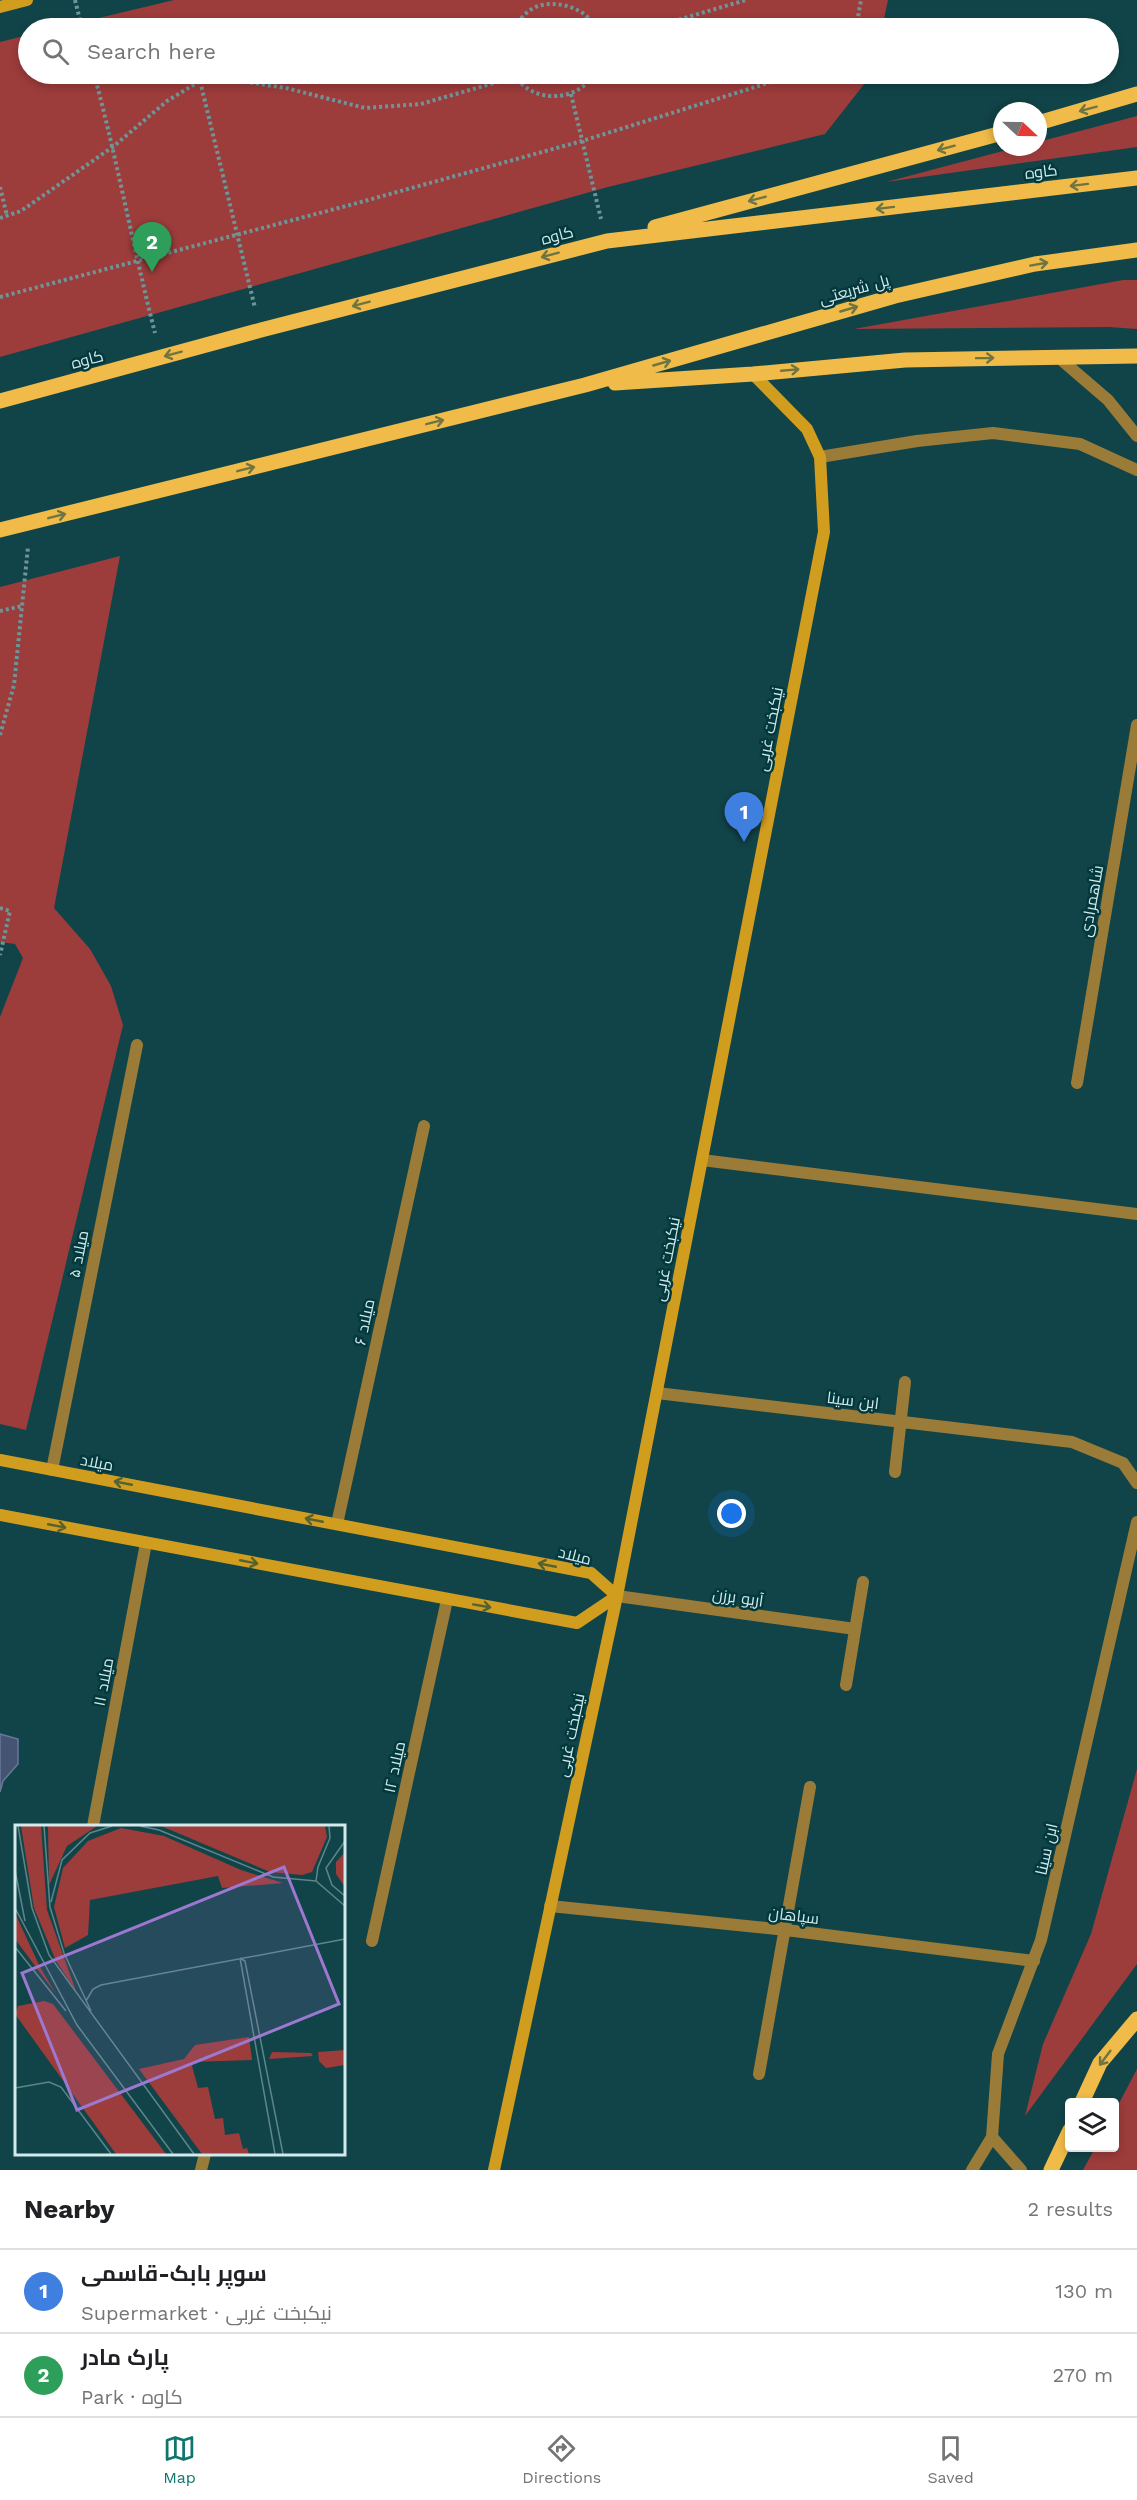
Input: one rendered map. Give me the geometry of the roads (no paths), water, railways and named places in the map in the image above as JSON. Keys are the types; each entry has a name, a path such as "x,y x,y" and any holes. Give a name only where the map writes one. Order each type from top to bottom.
{"main road":[{"path":"1047,120 1137,94"},
{"path":"607,240 993,135"},
{"name":"کاوه","path":"0,401 607,240 1137,178"},
{"name":"پل شریعتی","path":"585,385 895,296 1035,264 1137,250"},
{"path":"0,530 585,385 753,374 904,360 1137,356"},
{"path":"1084,2098 1100,2063 1137,2019"},
{"path":"1051,2170 1065,2141"}],"street":[{"path":"0,7 27,0"},
{"path":"1058,357 1108,400 1137,436"},
{"name":"نیکبخت غربی","path":"494,2170 617,1596 824,532 820,457 807,429 753,374"},
{"path":"820,457 916,441 993,433 1080,444 1137,470"},
{"name":"شاهمرادی","path":"1077,1083 1137,725"},
{"name":"میلاد ۵","path":"52,1470 137,1045"},
{"name":"میلاد ۶","path":"337,1524 424,1126"},
{"path":"702,1160 1137,1214"},
{"path":"895,1472 905,1382"},
{"name":"ابن سینا","path":"657,1393 1072,1442 1123,1462 1137,1483"},
{"name":"میلاد","path":"0,1460 591,1573 617,1596"},
{"path":"0,1515 577,1623 617,1596"},
{"name":"ابن سینا","path":"992,2137 998,2054 1041,1940 1137,1522"},
{"name":"میلاد ۱۱","path":"93,1825 146,1543"},
{"path":"846,1685 863,1582"},
{"name":"آریو برزن","path":"617,1596 855,1629"},
{"name":"میلاد ۱۲","path":"372,1941 447,1599"},
{"path":"759,2074 810,1787"},
{"name":"سپاهان","path":"550,1906 786,1930 1034,1961"},
{"path":"972,2170 992,2137 1021,2170"},
{"path":"201,2170 205,2155"}],"place":[{"name":"پارک مادر","path":"152,272"},
{"name":"سوپر بابک-قاسمی","path":"744,842"}]}
